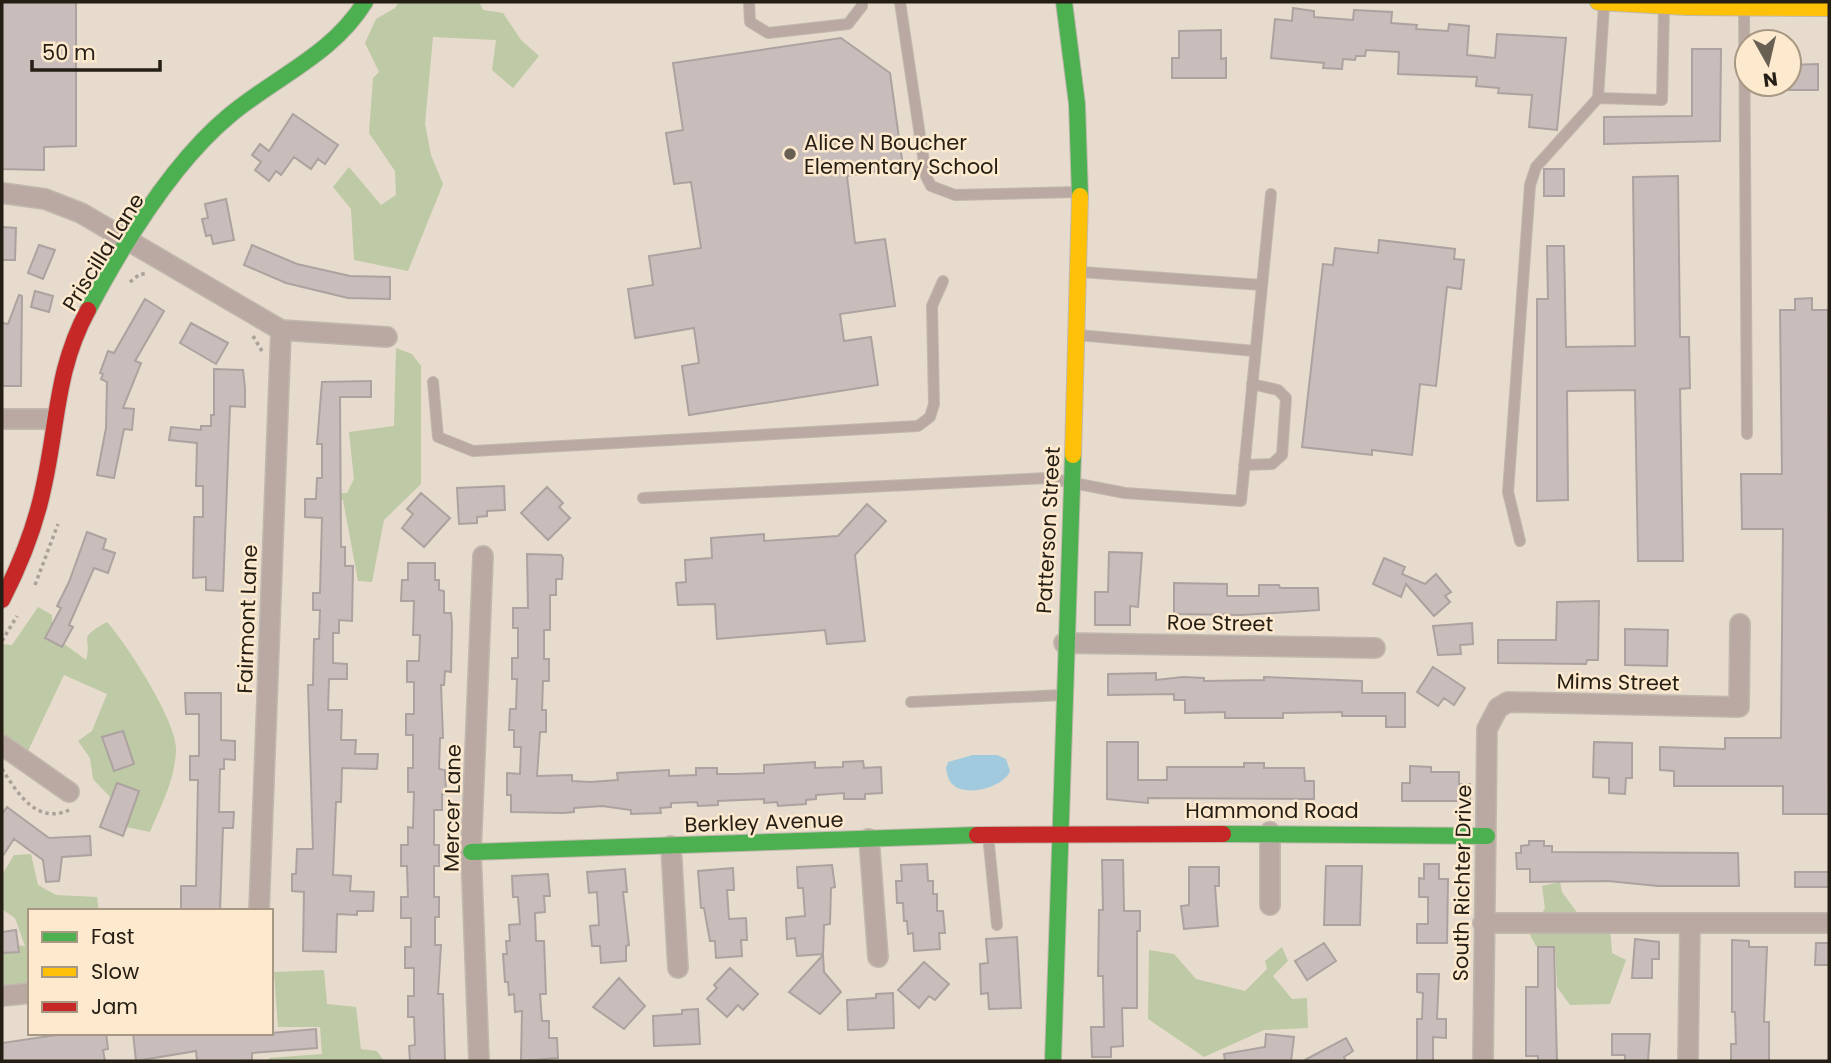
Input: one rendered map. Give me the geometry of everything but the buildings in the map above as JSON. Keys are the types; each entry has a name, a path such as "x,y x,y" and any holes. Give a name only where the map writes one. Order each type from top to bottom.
{"street":[{"name":"Priscilla Lane","path":"2,600 29,542 41,505 49,463 52,419 65,360 83,322 130,242 196,149 212,132 254,96 338,38 360,13 365,2"},
{"name":"Patterson Street","path":"1053,1061 1057,832 1081,192 1078,89 1064,2"},
{"path":"1598,2 1664,6 1829,8"},
{"path":"2,193 45,199 63,205 281,330 387,337"},
{"name":"Fairmont Lane","path":"259,909 281,330"},
{"path":"2,419 52,419"},
{"name":"Mercer Lane","path":"479,1061 471,852 483,556"},
{"name":"Mims Street","path":"1499,708 1508,702 1739,707 1740,624"},
{"name":"Roe Street","path":"1064,643 1375,648"},
{"name":"South Richter Drive","path":"1483,1061 1487,729 1499,708"},
{"path":"2,745 73,799"},
{"name":"Berkley Avenue","path":"471,852 1057,832"},
{"name":"Hammond Road","path":"1057,832 1487,836"},
{"path":"1270,832 1270,905"},
{"path":"869,839 878,957"},
{"path":"671,846 678,968"},
{"path":"1483,923 1829,923"},
{"path":"1688,1061 1690,923"},
{"path":"2,996 28,993"}],"lane":[{"path":"749,2 750,22 768,33 848,23 862,6 862,2"},
{"path":"900,2 926,176 930,186 954,195 1081,192"},
{"path":"1520,541 1508,492 1530,185 1536,167 1598,98 1604,2"},
{"path":"1598,98 1662,100 1664,6"},
{"path":"1741,6 1747,434"},
{"path":"643,498 1048,478 1072,485 1125,493 1241,500 1271,194"},
{"path":"1078,272 1262,285"},
{"path":"433,382 438,437 473,451 918,426 930,417 934,404 932,306 943,281"},
{"path":"1076,335 1255,351"},
{"path":"1244,465 1272,464 1279,461 1282,455 1286,398 1278,390 1252,384"},
{"path":"911,702 1062,695"},
{"path":"988,835 997,925"}],"path":[{"path":"124,290 140,274 157,277"},
{"path":"245,330 257,340 263,358"},
{"path":"33,588 47,558 59,521"},
{"path":"2,641 22,607"},
{"path":"2,769 22,798 42,813 58,814 73,799"}],"green space":[{"path":"399,2 479,2 483,10 503,13 521,40 539,56 513,88 492,70 496,40 433,37 425,124 431,155 443,184 408,271 354,260 351,209 333,187 349,167 381,205 396,195 395,171 369,133 373,78 379,72 365,43 376,19 395,8"},
{"path":"396,348 412,354 421,366 421,484 384,520 372,582 358,581 343,500 332,499 332,494 347,493 354,479 349,432 394,426"},
{"path":"38,607 52,615 52,635 86,660 87,639 91,632 107,622 116,632 160,703 174,738 176,750 173,772 150,832 126,827 139,791 117,783 111,798 93,779 90,758 78,741 92,731 107,694 64,675 28,751 2,733 2,644 12,645","holes":["123,730 134,764 114,771 102,738"]},
{"path":"31,854 38,885 56,895 97,897 99,909 28,909 28,987 2,990 2,944 25,946 15,918 2,909 2,875 14,855"},
{"path":"1560,882 1562,892 1578,914 1609,912 1612,953 1626,960 1610,1004 1570,1005 1557,987 1555,947 1536,946 1530,935 1545,908 1542,886"},
{"path":"1282,947 1288,961 1273,976 1292,999 1307,998 1308,1028 1264,1030 1204,1057 1148,1019 1149,950 1174,954 1196,979 1245,991 1267,969 1265,961"},
{"path":"324,970 327,1004 356,1007 361,1049 377,1051 384,1061 269,1061 269,1058 322,1054 320,1027 278,1027 274,972"}],"water":[{"path":"973,755 997,755 1006,759 1010,771 1000,782 984,789 958,788 949,778 946,768 948,762"}],"traffic: fast":[{"path":"88,310 133,232 189,156 230,115 337,37 365,2"},
{"path":"1064,2 1077,104 1080,196"},
{"path":"1053,1061 1073,455"},
{"path":"1223,834 1487,836"},
{"path":"471,852 977,835"}],"traffic: slow":[{"path":"1598,2 1687,7 1829,8"},
{"path":"1073,455 1080,196"}],"traffic: jam":[{"path":"2,600 22,558 37,515 64,375 77,332 88,310"},
{"path":"977,835 1223,834"}],"place":[{"name":"Alice N Boucher Elementary School","path":"790,154"}]}
